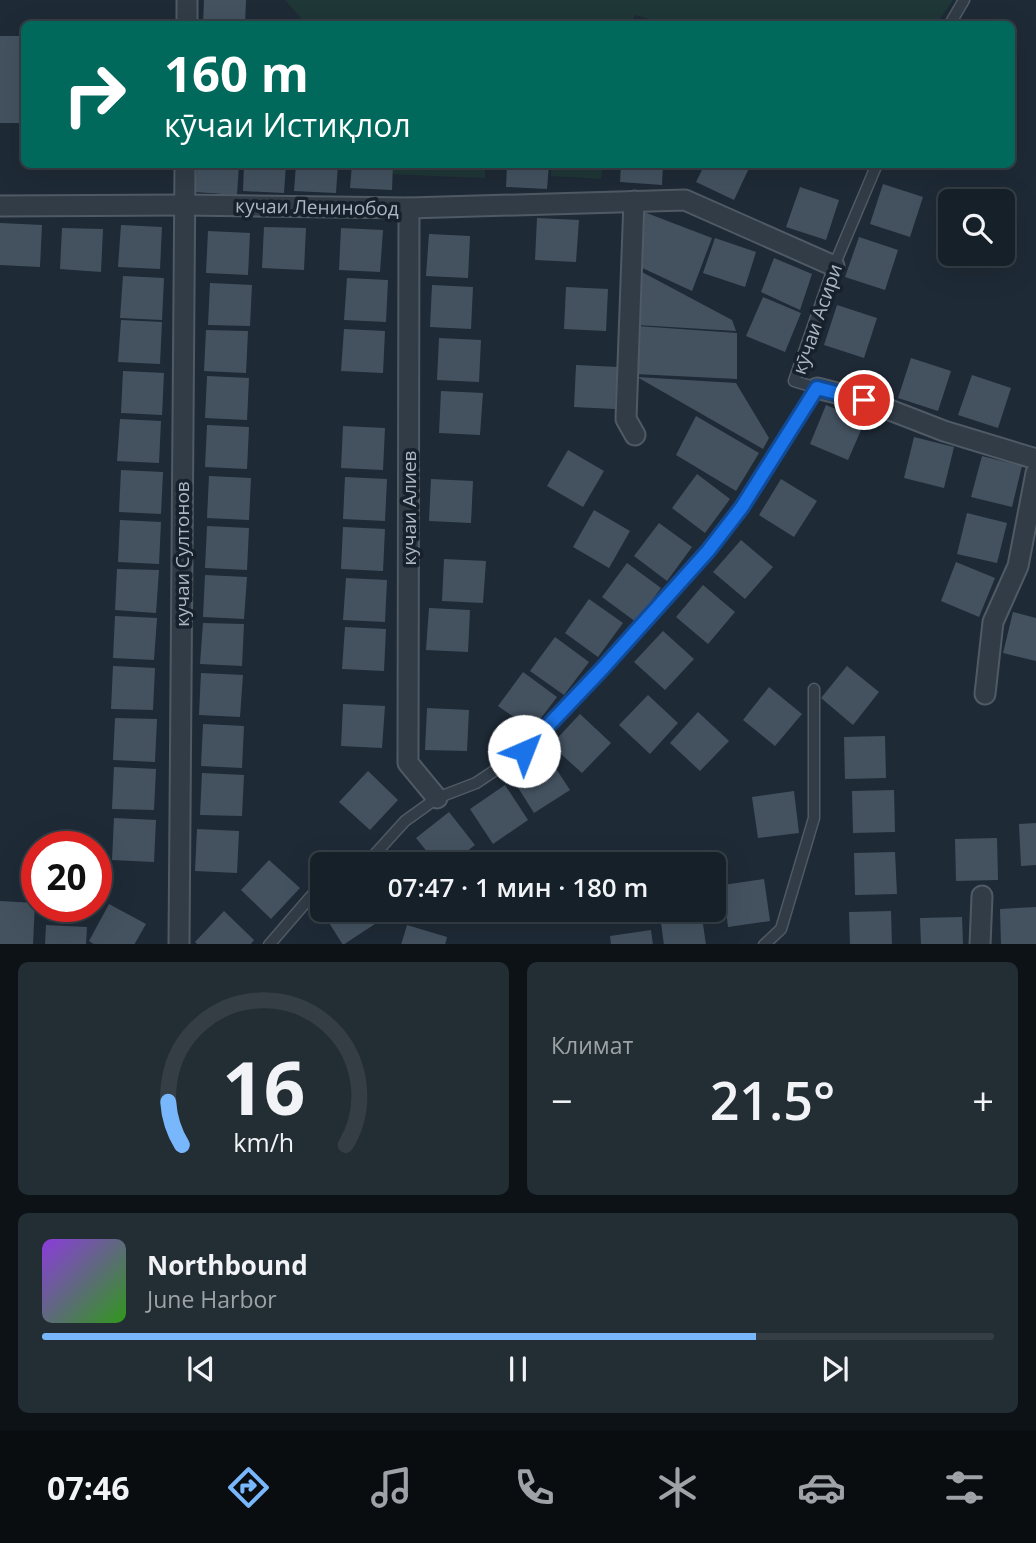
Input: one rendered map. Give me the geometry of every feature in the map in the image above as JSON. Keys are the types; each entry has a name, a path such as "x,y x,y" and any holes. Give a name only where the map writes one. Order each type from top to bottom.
{"street":[{"path":"187,0 187,21"},
{"name":"кучаи Султонов","path":"179,944 185,168"},
{"name":"кучаи Ленинобод","path":"0,206 410,208 685,200 834,266"},
{"path":"634,201 626,419 635,435"},
{"name":"кучаи Алиев","path":"410,208 408,763 437,799"},
{"path":"817,388 864,400 944,431 1036,458"},
{"path":"985,694 993,622 1018,566 1036,473"},
{"path":"980,944 982,896"}],"lane":[{"path":"952,21 964,0"},
{"name":"кӯчаи Асири","path":"377,852 405,821 437,799 476,783 524,751 603,668 708,551 734,518 817,388 794,381 834,266 875,168"},
{"path":"764,944 781,929 814,818 814,689"},
{"path":"269,944 310,897"}],"green space":[{"path":"285,0 953,0 938,21 656,21 635,15 632,21 303,21"},
{"path":"385,168 485,168 485,178 385,174"},
{"path":"551,168 603,168 601,179 551,176"}],"building":[{"path":"204,0 246,0 245,21 203,21"},
{"path":"0,36 21,36 21,123 0,123"},
{"path":"197,168 239,168 237,195 195,192"},
{"path":"244,168 286,168 284,193 243,191"},
{"path":"296,168 338,168 336,193 294,191"},
{"path":"352,168 393,168 392,190 350,188"},
{"path":"507,168 549,168 547,189 506,187"},
{"path":"621,168 663,168 662,185 620,182"},
{"path":"703,168 749,168 734,200 696,182"},
{"path":"883,184 923,197 910,237 870,224"},
{"path":"800,187 839,200 826,240 786,227"},
{"path":"644,212 712,238 692,291 638,266"},
{"path":"537,218 579,220 576,262 535,260"},
{"path":"0,223 42,225 40,267 0,265"},
{"path":"121,225 162,227 160,269 118,267"},
{"path":"264,227 306,228 304,270 262,268"},
{"path":"62,228 103,229 101,272 60,269"},
{"path":"341,228 383,230 380,272 339,270"},
{"path":"208,231 250,233 248,275 206,273"},
{"path":"429,234 470,236 468,278 426,276"},
{"path":"859,237 898,250 885,290 845,277"},
{"path":"715,238 756,252 745,287 703,273"},
{"path":"774,258 812,274 800,310 761,292"},
{"path":"640,271 732,320 736,331 637,325"},
{"path":"123,276 164,278 162,320 120,318"},
{"path":"347,278 388,280 386,322 344,320"},
{"path":"210,283 252,285 250,326 208,325"},
{"path":"432,285 473,287 471,329 430,327"},
{"path":"566,287 608,289 606,331 564,329"},
{"path":"763,297 801,313 785,352 746,336"},
{"path":"837,305 877,318 864,358 824,345"},
{"path":"121,320 162,322 160,364 118,362"},
{"path":"637,326 737,333 737,379 635,374"},
{"path":"344,329 385,331 383,373 341,371"},
{"path":"206,330 248,331 246,373 204,371"},
{"path":"439,338 481,340 479,382 437,380"},
{"path":"911,358 951,371 938,411 898,398"},
{"path":"576,365 618,367 615,409 574,407"},
{"path":"123,371 164,373 162,415 121,413"},
{"path":"972,375 1011,388 998,428 958,415"},
{"path":"207,376 249,378 247,420 205,418"},
{"path":"637,377 736,383 769,438 763,449"},
{"path":"441,391 483,393 480,435 439,433"},
{"path":"826,405 865,421 848,460 810,444"},
{"path":"696,416 759,453 736,491 676,455"},
{"path":"120,419 161,421 159,463 117,461"},
{"path":"207,425 249,427 247,469 205,467"},
{"path":"343,426 385,428 383,470 341,468"},
{"path":"914,437 954,447 944,488 904,478"},
{"path":"568,450 604,471 583,507 547,486"},
{"path":"982,456 1022,466 1012,507 971,497"},
{"path":"121,470 163,472 161,514 119,512"},
{"path":"697,474 730,499 705,533 672,508"},
{"path":"209,476 251,478 249,520 207,518"},
{"path":"345,477 387,479 385,521 343,519"},
{"path":"431,479 473,481 471,523 429,521"},
{"path":"781,479 817,501 794,537 759,515"},
{"path":"594,510 630,531 609,568 573,547"},
{"path":"967,513 1007,523 997,563 957,554"},
{"path":"120,520 161,522 159,564 118,562"},
{"path":"659,523 692,547 667,581 634,556"},
{"path":"207,526 249,528 247,570 205,568"},
{"path":"343,527 385,529 383,571 341,569"},
{"path":"741,540 773,567 745,599 713,572"},
{"path":"444,559 486,561 483,603 442,601"},
{"path":"956,562 995,578 979,617 941,601"},
{"path":"627,563 661,588 636,622 602,597"},
{"path":"117,569 159,570 156,613 115,610"},
{"path":"205,575 247,577 244,619 203,617"},
{"path":"346,578 387,580 385,622 343,620"},
{"path":"703,585 735,612 708,644 676,617"},
{"path":"589,599 623,623 598,657 565,633"},
{"path":"429,608 470,610 468,652 426,650"},
{"path":"1013,612 1036,618 1036,661 1003,653"},
{"path":"115,616 157,618 154,660 113,658"},
{"path":"203,623 244,624 242,666 200,664"},
{"path":"345,627 386,629 384,671 342,669"},
{"path":"663,631 694,659 665,690 634,662"},
{"path":"555,637 589,662 564,695 530,671"},
{"path":"113,666 155,668 153,710 111,709"},
{"path":"847,666 879,692 853,725 821,698"},
{"path":"523,672 557,697 532,730 498,706"},
{"path":"201,673 243,675 240,717 199,715"},
{"path":"769,687 802,714 775,746 743,720"},
{"path":"648,695 678,723 650,754 619,725"},
{"path":"343,704 385,706 382,748 341,746"},
{"path":"427,708 469,710 467,751 425,750"},
{"path":"698,712 729,741 700,771 670,743"},
{"path":"580,714 611,743 582,773 551,745"},
{"path":"115,718 157,719 155,762 113,760"},
{"path":"203,724 244,726 242,768 201,766"},
{"path":"885,736 886,778 845,779 844,737"},
{"path":"547,755 570,790 534,813 512,778"},
{"path":"114,767 156,769 154,810 112,809"},
{"path":"368,771 398,800 370,830 339,802"},
{"path":"202,773 244,775 242,816 200,815"},
{"path":"505,785 528,820 493,844 470,809"},
{"path":"894,790 895,832 853,833 852,791"},
{"path":"794,791 799,833 758,838 752,797"},
{"path":"449,812 475,845 466,852 427,852 416,838"},
{"path":"114,818 156,820 154,862 112,860"},
{"path":"1036,823 1036,865 1021,866 1019,824"},
{"path":"197,829 239,831 237,873 195,871"},
{"path":"997,838 998,880 956,881 955,839"},
{"path":"895,852 897,894 855,895 854,853"},
{"path":"269,860 300,888 271,919 241,890"},
{"path":"764,879 770,921 728,927 726,885"},
{"path":"0,901 21,902 21,922 34,922 33,944 0,944"},
{"path":"112,906 146,924 135,944 94,944 89,941 99,922 112,922"},
{"path":"1036,907 1036,944 1001,944 1000,909"},
{"path":"224,911 254,940 251,944 195,942"},
{"path":"891,911 892,944 850,944 849,912"},
{"path":"962,917 963,944 921,944 920,918"},
{"path":"329,922 378,922 345,944"},
{"path":"703,922 706,944 664,944 661,923"},
{"path":"46,925 87,927 86,944 45,944"},
{"path":"407,925 447,937 445,944 401,944"},
{"path":"651,930 653,944 611,944 610,936"}],"route":[{"path":"524,751 708,551 742,507 817,388 864,400"}]}
